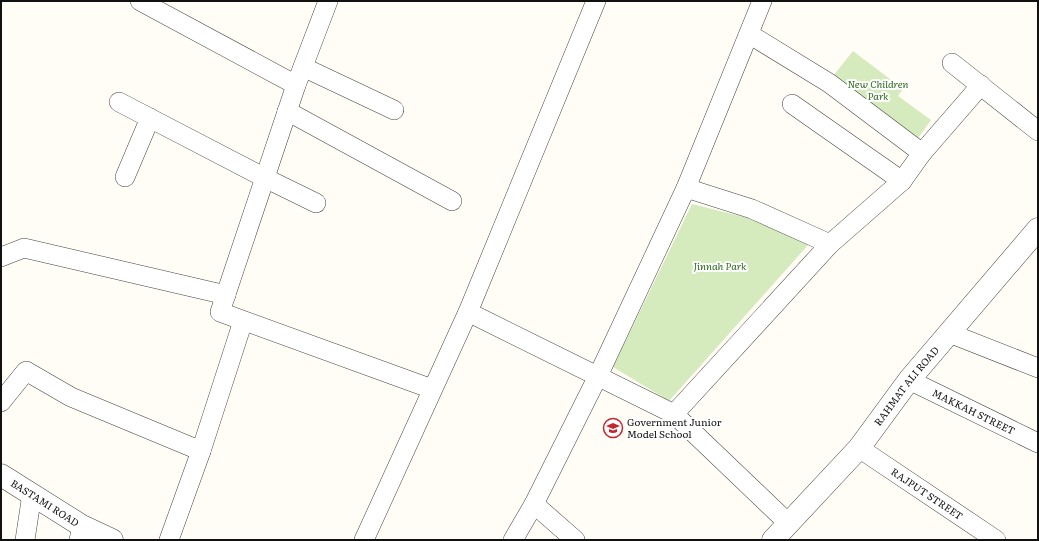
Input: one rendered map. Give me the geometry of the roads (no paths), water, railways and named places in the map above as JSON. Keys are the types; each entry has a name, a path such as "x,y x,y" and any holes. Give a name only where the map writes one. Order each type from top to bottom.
{"street":[{"path":"140,1 296,85"},
{"path":"328,1 296,85 220,312 432,389"},
{"path":"364,540 468,312 596,1"},
{"path":"513,540 534,504 598,376 686,188 762,1"},
{"path":"749,34 829,82 922,153"},
{"path":"952,63 1038,131"},
{"path":"303,67 394,110"},
{"path":"674,414 830,244 902,181 922,153 981,85"},
{"path":"119,102 316,203"},
{"path":"792,104 902,181"},
{"path":"287,111 452,201"},
{"path":"125,177 150,118"},
{"path":"686,188 752,208 830,244"},
{"name":"RAHMAT ALI ROAD","path":"773,540 859,448 909,380 1038,229"},
{"path":"1,257 24,248 226,295"},
{"path":"468,312 674,414 789,524"},
{"path":"169,540 201,450 243,321"},
{"path":"949,333 1038,368"},
{"path":"1,402 26,371 71,397 201,450"},
{"name":"MAKKAH STREET","path":"909,380 1038,443"},
{"name":"RAJPUT STREET","path":"859,448 996,540"},
{"name":"BASTAMI ROAD","path":"1,475 32,494 80,533 112,540"},
{"path":"25,540 32,494"},
{"path":"534,504 575,540"}],"place":[{"name":"Government Junior Model School","path":"613,428"}],"park label":[{"name":"New Children Park","path":"878,90"},
{"name":"Jinnah Park","path":"720,266"}]}
